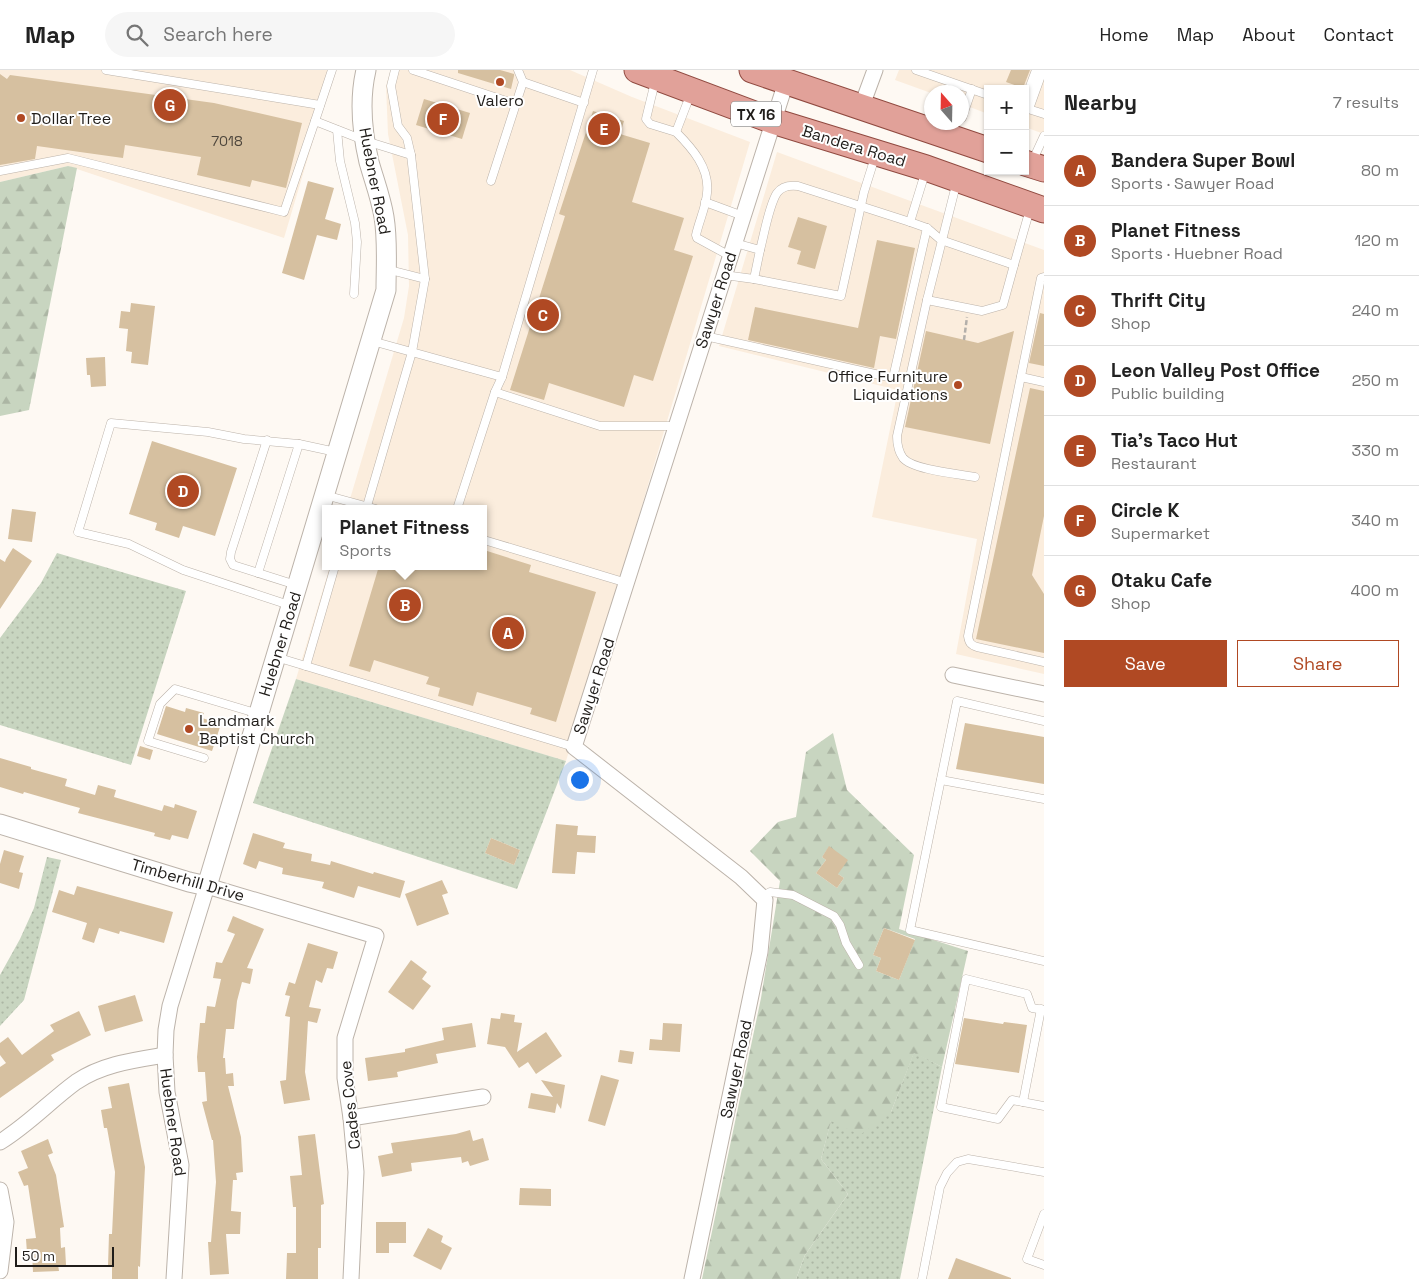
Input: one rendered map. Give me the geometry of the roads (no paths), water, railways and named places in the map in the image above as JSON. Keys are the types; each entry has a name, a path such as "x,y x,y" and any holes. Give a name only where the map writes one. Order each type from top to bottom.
{"main road":[{"name":"TX 16","path":"752,70 787,79 861,108 924,122"},
{"name":"Bandera Road","path":"647,74 774,121 926,168 1038,207"},
{"name":"TX 16","path":"958,130 984,147"}],"street":[{"name":"Huebner Road","path":"322,505 386,290 387,243 385,218 380,194 369,161 362,98 366,70"},
{"path":"861,108 875,70"},
{"name":"Sawyer Road","path":"692,1279 760,952 764,900 742,876 574,747 787,79"},
{"name":"Huebner Road","path":"174,1279 181,1165 166,1092 164,1055 170,1006 322,505"},
{"path":"953,675 1044,694"},
{"name":"Timberhill Drive","path":"0,824 189,882 376,936"},
{"name":"Cades Cove","path":"351,1279 356,1172 345,1078 345,1038 376,936"},
{"path":"0,1142 26,1125 77,1082 96,1071 116,1064 164,1055"},
{"path":"351,1118 484,1097"},
{"path":"0,1190 6,1222 0,1271"}],"lane":[{"path":"106,70 320,105"},
{"path":"0,171 68,158 284,212 332,70"},
{"path":"367,505 412,352 425,279 411,156 407,138 398,126 391,86 395,70"},
{"path":"413,70 516,104"},
{"path":"491,181 523,82 518,70"},
{"path":"458,505 495,392 502,377 593,70"},
{"path":"916,70 984,94"},
{"path":"1029,89 1036,70"},
{"path":"1029,103 1043,70"},
{"path":"647,74 646,119 650,124 676,132 694,150 706,175 708,193 696,234 697,238 732,249 760,250"},
{"path":"523,82 584,103"},
{"path":"969,97 972,89"},
{"path":"676,132 692,90"},
{"path":"1029,109 1044,114"},
{"path":"315,121 411,156"},
{"path":"337,130 340,161 358,242 354,294"},
{"path":"1033,166 1044,136"},
{"path":"724,275 841,296 864,192 876,153"},
{"path":"910,222 926,168"},
{"path":"958,179 941,240 897,436 898,449 905,460 923,468 975,477"},
{"path":"754,279 774,200 782,188 788,186 798,186 910,222 927,228 941,240 1014,265"},
{"path":"705,202 743,216"},
{"path":"927,300 982,311 1003,305 1014,265 1038,207"},
{"path":"705,336 893,378 927,228"},
{"path":"386,269 425,279"},
{"path":"1044,277 1041,278 968,636 969,642 977,648 1044,662"},
{"path":"372,341 502,377"},
{"path":"1021,377 1044,382"},
{"path":"495,392 600,426 676,426"},
{"path":"292,606 183,570 129,544 78,532 111,423 208,432 244,439 299,444 338,452"},
{"path":"267,440 230,559 233,565 298,586"},
{"path":"258,573 299,444"},
{"path":"325,495 350,505"},
{"path":"487,541 627,583"},
{"path":"306,666 334,570"},
{"path":"276,657 574,747"},
{"path":"204,758 148,740 160,704 175,689 259,714"},
{"path":"1044,721 957,701 910,930 1044,960"},
{"path":"941,780 1044,798"},
{"path":"762,897 770,892 793,895 834,916 840,925 846,943 859,965"},
{"path":"1023,1102 1042,1009 1032,1008 1027,994 966,979 941,1107 998,1119 1012,1100 1044,1106"},
{"path":"922,1279 940,1187 947,1172 957,1162 968,1159 1044,1172"},
{"path":"1044,1214 1027,1259 1044,1265"}],"place":[{"name":"Valero","path":"500,82"},
{"name":"Otaku Cafe","path":"170,105"},
{"name":"Dollar Tree","path":"21,118"},
{"name":"Circle K","path":"443,119"},
{"name":"Tia's Taco Hut","path":"604,129"},
{"name":"Thrift City","path":"543,315"},
{"name":"Office Furniture Liquidations","path":"958,385"},
{"name":"Leon Valley Post Office","path":"183,491"},
{"name":"Planet Fitness","path":"405,605"},
{"name":"Bandera Super Bowl","path":"508,633"},
{"name":"Landmark Baptist Church","path":"189,729"}]}
